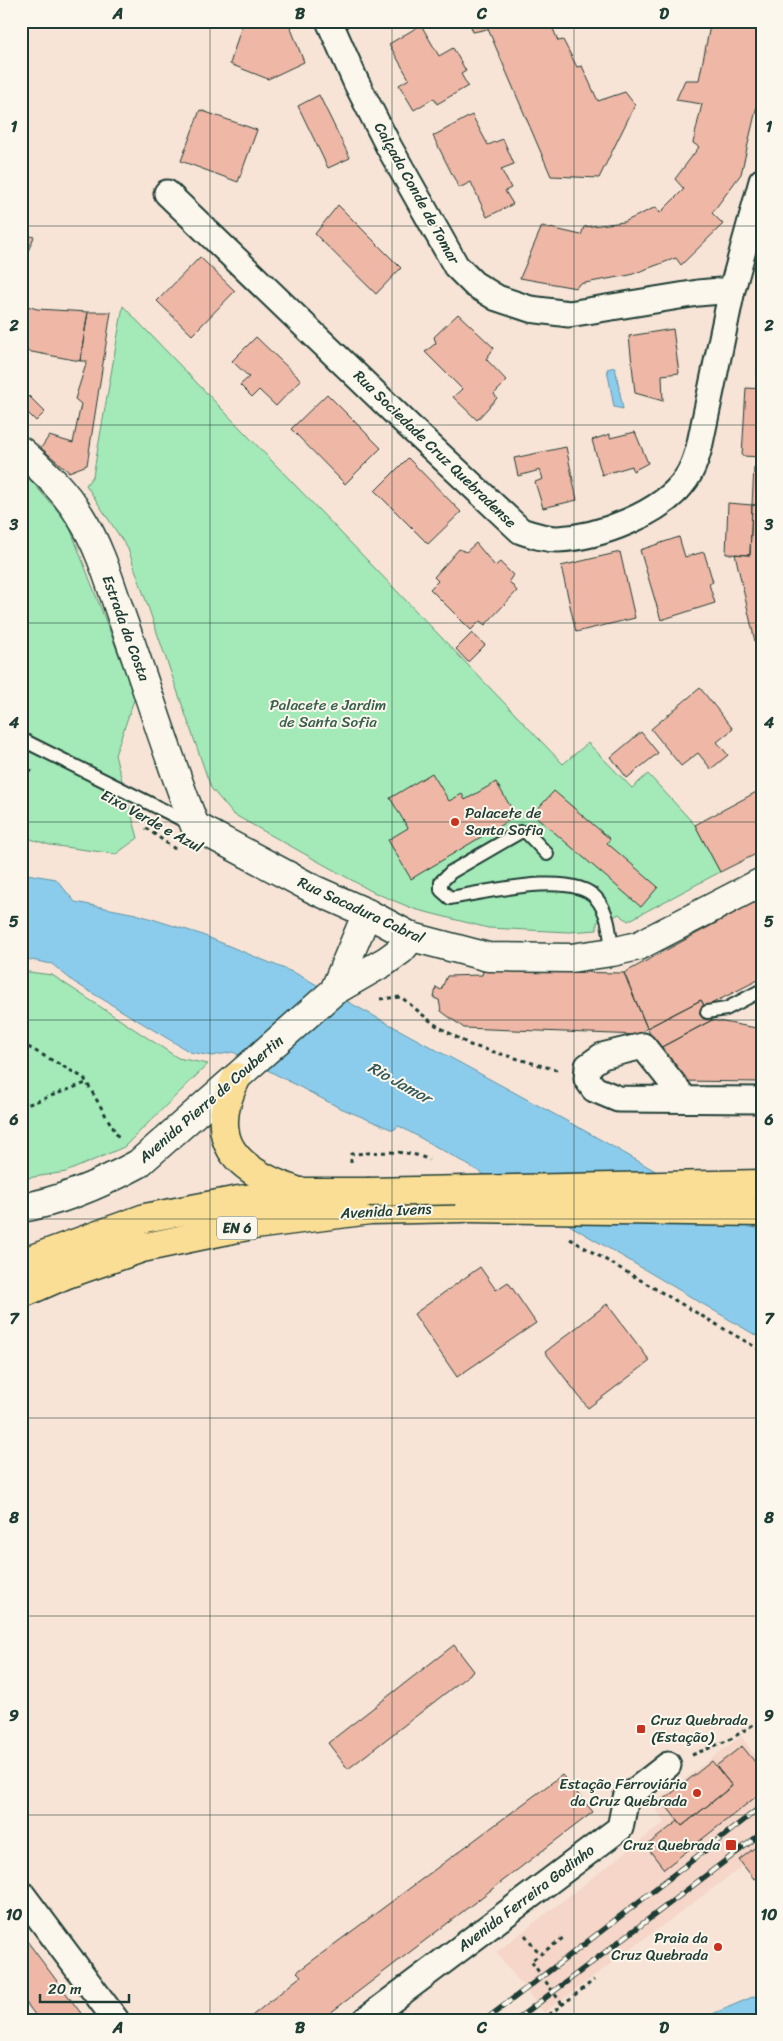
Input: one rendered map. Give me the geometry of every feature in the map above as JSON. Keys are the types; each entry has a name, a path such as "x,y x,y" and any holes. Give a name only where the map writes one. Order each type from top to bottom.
{"main road":[{"path":"237,1077 229,1093 223,1123 225,1136 230,1148 252,1172 270,1182 300,1192"},
{"name":"Avenida Ivens","path":"21,1263 145,1218 239,1200 300,1192 762,1184"},
{"name":"Avenida Ivens","path":"21,1294 67,1274 142,1248 247,1226 370,1210 463,1208 762,1212"}],"street":[{"name":"Calçada Conde de Tomar","path":"336,24 389,147 456,266 474,284 497,298 522,306 569,314 698,293 732,290"},
{"name":"Rua Sociedade Cruz Quebradense","path":"168,193 480,494 521,531 537,537 557,539 577,536 622,523 648,513 686,480 695,463 699,448 732,290 762,181"},
{"name":"Estrada da Costa","path":"21,451 59,486 81,517 96,544 195,826"},
{"name":"Rua Sacadura Cabral","path":"195,826 315,890 367,913 412,937 488,957 571,958 638,946 762,882"},
{"name":"Avenida Pierre de Coubertin","path":"334,991 367,913"},
{"name":"Avenida Pierre de Coubertin","path":"21,1208 45,1204 104,1183 138,1164 334,991 386,961 401,950 412,937"},
{"path":"686,1099 648,1043 602,1056 588,1066 587,1078 594,1089 618,1099 762,1100"},
{"name":"Avenida Ferreira Godinho","path":"365,2020 620,1828 626,1798 668,1765"},
{"path":"21,1893 116,2020"}],"lane":[{"path":"21,739 195,826"},
{"path":"547,854 526,832 520,832 446,876 441,882 441,890 450,898 547,883 574,885 589,891 602,906 608,920 612,952"},
{"path":"707,1012 726,1009 762,990"}],"path":[{"path":"21,767 39,774"},
{"name":"Eixo Verde e Azul","path":"141,826 181,853"},
{"path":"375,999 401,997 434,1024 470,1045 587,1078"},
{"path":"21,1043 84,1078 124,1147"},
{"path":"21,1107 87,1083"},
{"path":"352,1166 351,1154 400,1152 422,1156 431,1161"},
{"path":"568,1238 762,1351"},
{"path":"668,1765 729,1740 762,1719"},
{"path":"562,2004 531,1961 564,1938"},
{"path":"549,2015 594,1980"}],"shaded area":[{"path":"741,1736 754,1754 762,1749 762,1852 544,2013 496,1952 665,1822 652,1804"}],"green space":[{"name":"Palacete e Jardim de Santa Sofia","path":"123,306 563,764 588,743 632,788 648,774 695,825 720,872 628,921 619,914 608,920 597,922 597,930 569,932 488,928 414,909 373,892 233,814 211,788 128,549 86,485 93,476"},
{"path":"21,469 68,523 135,697 115,755 138,838 116,854 50,845 21,836"},
{"path":"21,971 52,975 178,1058 208,1064 124,1147 66,1172 21,1179"}],"water":[{"path":"615,367 623,409 614,407 607,369"},
{"name":"Rio Jamor","path":"21,873 56,879 75,902 136,914 200,934 297,974 596,1137 762,1232 762,1339 399,1126 393,1130 338,1107 233,1052 212,1056 190,1052 74,982 52,964 21,958"},
{"path":"762,1993 762,2020 698,2020"}],"building":[{"path":"243,21 288,21 304,62 268,79 230,64"},
{"path":"469,21 550,21 558,41 563,40 577,67 582,66 598,101 625,92 635,105 599,178 551,176 488,29 473,32"},
{"path":"711,21 762,21 762,84 741,174 712,213 723,224 681,265 676,258 630,275 579,284 576,288 520,278 542,226 581,235 584,227 624,222 656,207 660,213 684,189 675,179 699,147 693,143 702,104 676,100 685,80 699,80"},
{"path":"421,25 439,56 453,48 466,71 461,74 468,86 437,104 434,98 414,110 399,85 409,79 389,44"},
{"path":"319,95 350,158 328,168 298,106"},
{"path":"200,110 257,130 238,182 181,161"},
{"path":"472,115 488,145 503,139 514,164 501,169 511,188 505,191 513,204 487,217 471,182 459,188 433,136"},
{"path":"338,205 401,268 376,294 315,234"},
{"path":"21,233 34,237 21,267"},
{"path":"200,257 235,291 192,335 157,301"},
{"path":"21,304 37,309 88,312 80,361 21,350"},
{"path":"88,312 111,312 87,465 69,472 41,448 49,436 73,443 81,404 75,399 87,361 80,361"},
{"path":"458,314 494,348 486,359 507,381 494,394 497,398 477,420 453,397 462,389 425,352 436,343 434,337"},
{"path":"761,325 762,389 756,389"},
{"path":"673,329 679,373 662,375 663,401 635,393 629,336"},
{"path":"256,337 301,380 276,406 259,390 252,397 240,385 249,377 232,361"},
{"path":"746,388 762,389 762,457 742,456"},
{"path":"327,394 381,448 345,484 291,429"},
{"path":"29,396 45,412 36,421 21,406 21,403"},
{"path":"635,432 648,463 633,471 632,466 602,475 592,440 610,434 610,438"},
{"path":"566,447 577,500 543,508 535,482 543,479 540,470 518,476 514,458"},
{"path":"408,458 461,512 428,544 375,491"},
{"path":"754,467 762,467 762,505 752,505"},
{"path":"728,503 752,505 750,555 726,554"},
{"path":"752,505 762,505 762,649 757,650 735,554 750,555"},
{"path":"679,537 685,557 704,552 713,582 709,584 715,603 661,620 640,550"},
{"path":"476,543 495,566 500,562 513,575 509,581 517,591 485,625 480,621 471,630 430,589 438,581 434,577 459,549 466,552"},
{"path":"620,552 635,618 576,632 561,566"},
{"path":"472,633 485,645 468,662 456,649"},
{"path":"700,688 733,729 717,742 728,755 711,769 698,753 681,766 651,729"},
{"path":"641,732 658,753 627,778 611,757"},
{"name":"Palacete de Santa Sofia","path":"432,773 449,801 462,794 465,800 496,782 516,816 411,879 388,840 408,828 390,798"},
{"path":"762,789 762,851 720,872 695,825"},
{"path":"554,791 610,839 607,843 658,887 641,907 533,814"},
{"path":"762,898 762,978 705,1007 701,1000 647,1028 624,973"},
{"path":"483,971 624,973 647,1028 639,1035 464,1028 441,1011 439,1000 434,998 436,987 441,990 447,976 482,975"},
{"path":"701,1000 712,1020 658,1049 647,1028"},
{"path":"712,1020 762,1029 762,1082 677,1081 658,1049"},
{"path":"480,1267 496,1290 508,1282 536,1323 457,1377 414,1314"},
{"path":"607,1304 650,1361 588,1408 545,1352"},
{"path":"454,1645 474,1671 348,1769 328,1743"},
{"path":"742,1746 755,1762 761,1757 762,1759 762,1792 664,1869 646,1846 678,1821 682,1826 732,1786 716,1766"},
{"name":"Estação Ferroviária da Cruz Quebrada","path":"712,1761 732,1786 682,1826 662,1801"},
{"path":"562,1775 593,1812 321,2020 247,2020 301,1976 297,1972"},
{"path":"762,1842 762,1873 754,1879 739,1860"},
{"path":"21,1933 86,2020 39,2020 21,1996"}],"railway":[{"path":"485,2020 762,1806"},
{"path":"516,2020 762,1833"}],"place":[{"name":"Palacete de Santa Sofia","path":"455,822"},
{"name":"Cruz Quebrada (Estação)","path":"641,1729"},
{"name":"Estação Ferroviária da Cruz Quebrada","path":"697,1793"},
{"name":"Cruz Quebrada","path":"731,1845"},
{"name":"Praia da Cruz Quebrada","path":"718,1947"}]}
